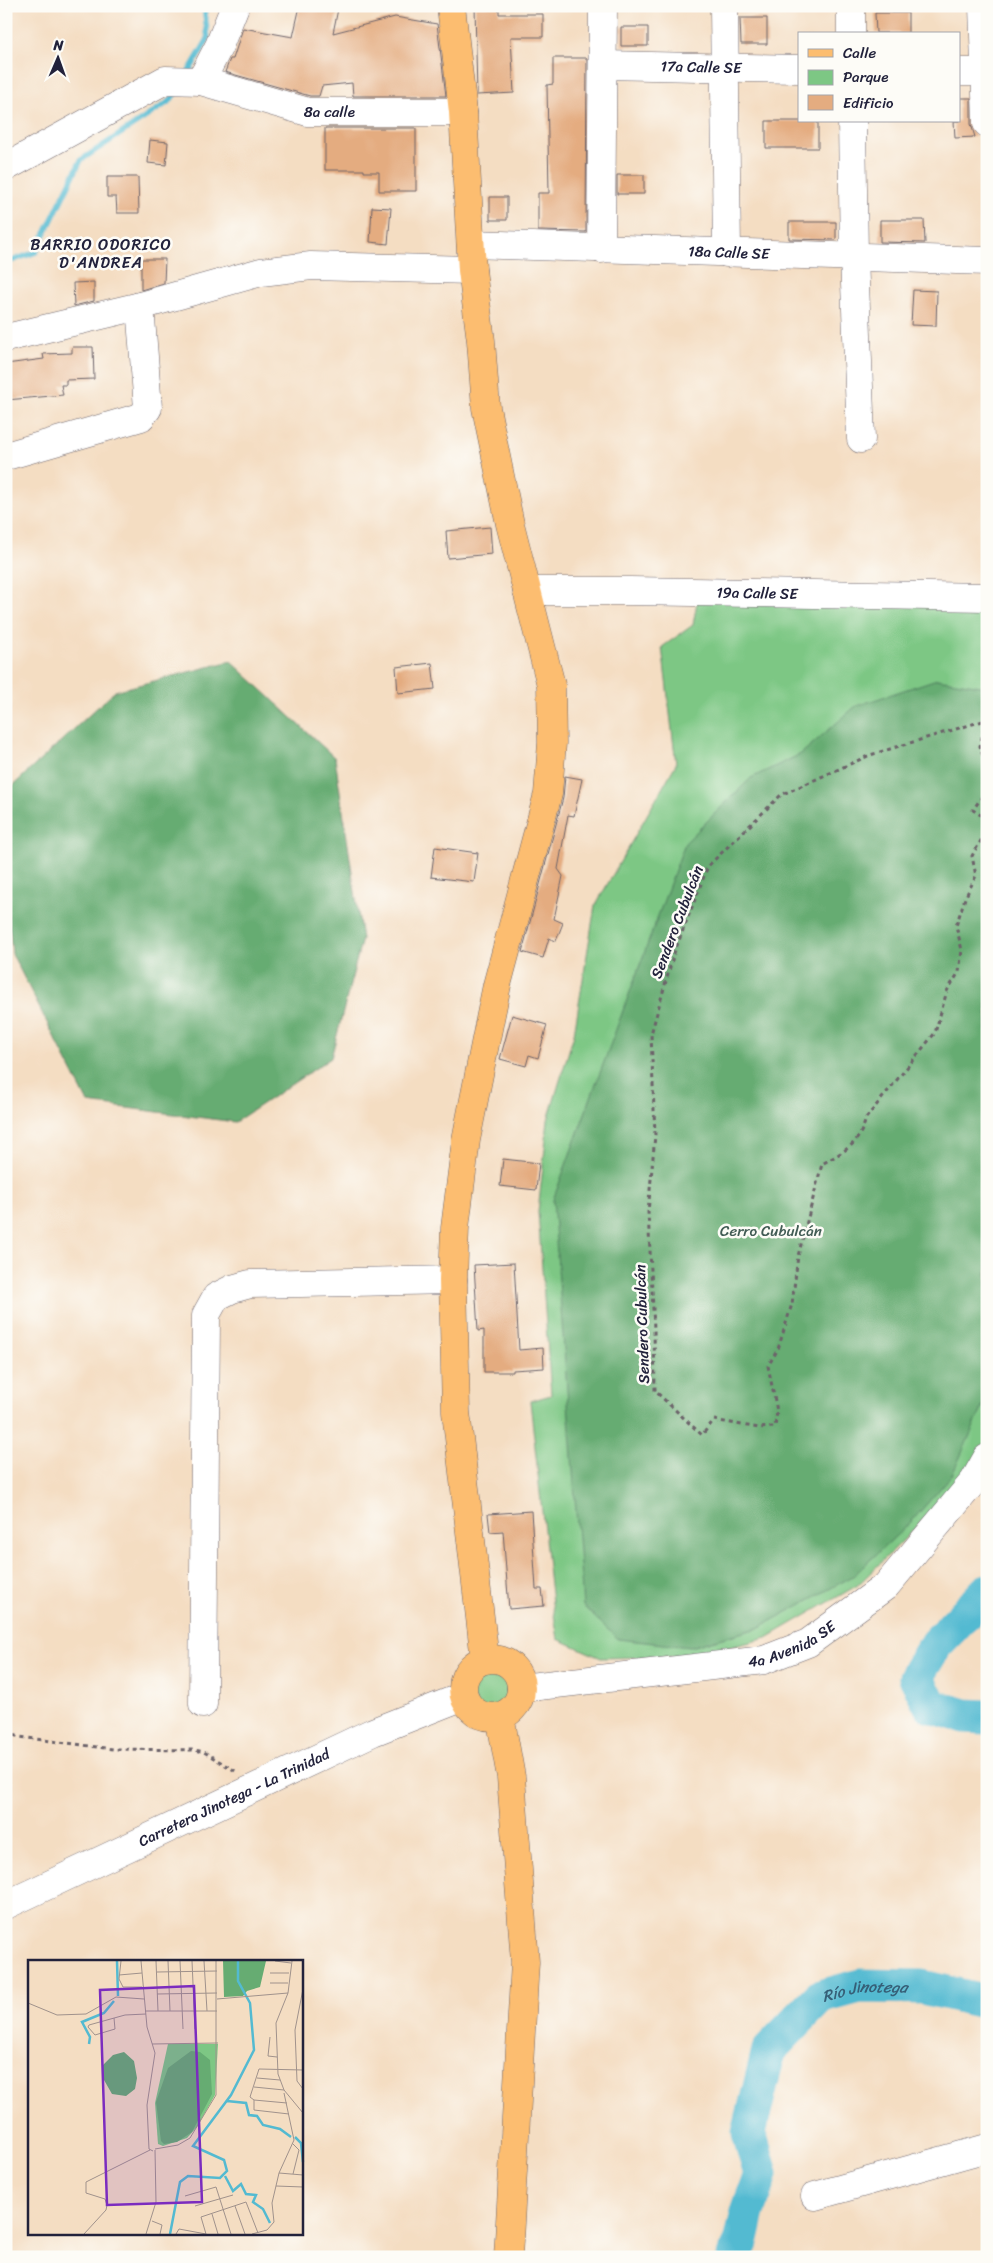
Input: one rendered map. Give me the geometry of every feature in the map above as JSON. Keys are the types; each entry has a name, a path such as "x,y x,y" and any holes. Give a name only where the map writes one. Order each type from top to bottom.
{"main road":[{"path":"451,6 463,112 471,257 481,341 486,408 496,466 551,685 552,743 548,794 497,985 466,1140 455,1228 453,1280 456,1412 485,1660"},
{"path":"485,1660 502,1661 510,1666 520,1680 521,1688 515,1706 500,1716 492,1717 478,1713 472,1709 464,1696 465,1678 477,1664 485,1660"},
{"path":"500,1716 511,1777 525,1962 508,2257"}],"street":[{"path":"201,81 219,46 235,6"},
{"path":"601,248 603,6"},
{"path":"724,6 726,253"},
{"path":"851,6 851,32"},
{"path":"984,6 977,72 987,123"},
{"name":"17a Calle SE","path":"603,65 798,69"},
{"name":"8a calle","path":"6,167 165,80 201,81 308,112 463,112"},
{"path":"852,122 854,257 861,439"},
{"name":"18a Calle SE","path":"6,338 140,306 261,272 294,268 471,257 534,246 987,261"},
{"path":"6,456 141,418 148,408 140,306"},
{"name":"19a Calle SE","path":"527,592 630,590 987,598"},
{"path":"203,1704 206,1315 216,1298 232,1289 250,1284 453,1280"},
{"name":"4a Avenida SE","path":"521,1688 764,1660 808,1643 886,1586 974,1481 987,1458"},
{"name":"Carretera Jinotega - La Trinidad","path":"6,1905 373,1732 464,1696"},
{"path":"815,2196 987,2148"}],"path":[{"path":"987,665 987,670"},
{"name":"Sendero Cubulcán","path":"987,771 980,746 986,720 870,755 781,795 708,866 674,953 651,1034 655,1135 648,1212 655,1391 702,1435 714,1420 759,1428 775,1427 777,1411 768,1366 778,1349 792,1304 798,1256 822,1164 850,1148 862,1132 866,1118 935,1033 947,991 959,972 962,950 956,926 965,898 976,876 972,856 987,830"},
{"path":"987,789 973,810 987,819"},
{"path":"6,1733 20,1737 113,1749 195,1750 204,1752 261,1786"}],"green space":[{"name":"Cerro Cubulcán","path":"698,596 987,603 987,1451 942,1502 858,1585 767,1638 694,1656 601,1658 558,1639 552,1603 530,1401 551,1395 538,1212 548,1120 574,1034 595,906 676,764 662,647 693,625"},
{"path":"231,661 335,758 362,939 331,1058 235,1122 88,1103 12,954 6,890 6,792 115,691"},
{"name":"Cerro Cubulcán","path":"937,679 987,687 987,1397 952,1475 911,1522 853,1576 758,1628 690,1647 618,1639 583,1606 553,1200 685,843 751,778 801,754 856,706"},
{"path":"493,1663 511,1670 518,1688 511,1706 493,1713 475,1706 468,1688 475,1670"}],"building":[{"path":"300,6 325,6 338,9 333,33 395,17 437,24 446,96 353,96 352,83 322,86 319,96 310,96 225,72 230,59 233,59 243,28 293,37"},
{"path":"475,6 499,6 499,14 543,14 543,37 511,37 514,93 477,95"},
{"path":"875,13 908,13 908,32 876,32"},
{"path":"740,18 767,18 767,44 741,44"},
{"path":"621,27 648,27 648,46 621,46"},
{"path":"553,58 587,58 586,232 538,231 538,193 549,193 547,85 553,84"},
{"path":"960,98 971,98 971,124 975,137 955,138 954,122 960,122"},
{"path":"766,121 818,122 818,148 766,148"},
{"path":"325,128 416,128 416,191 379,191 379,172 325,170"},
{"path":"150,140 168,142 166,165 148,163"},
{"path":"617,175 644,175 644,194 617,194"},
{"path":"107,177 138,177 139,213 117,213 116,197 107,197"},
{"path":"490,197 507,197 507,220 490,220"},
{"path":"372,207 391,208 388,244 370,242"},
{"path":"880,220 924,220 925,243 880,242"},
{"path":"789,222 836,222 836,240 789,239"},
{"path":"141,259 165,259 164,283 141,290"},
{"path":"94,282 94,301 74,306 73,283"},
{"path":"913,290 937,291 936,326 911,325"},
{"path":"72,347 93,347 94,379 66,380 66,385 61,385 63,395 6,400 6,364 44,359 43,354 72,353"},
{"path":"490,527 492,554 448,558 446,531"},
{"path":"432,663 435,689 398,693 396,667"},
{"path":"565,776 582,779 574,816 568,815 558,869 563,876 554,919 563,923 556,941 549,938 543,958 522,952 563,798"},
{"path":"435,847 478,853 474,882 431,877"},
{"path":"512,1015 547,1025 538,1058 529,1055 526,1066 500,1059"},
{"path":"503,1159 539,1163 536,1190 500,1186"},
{"path":"514,1263 519,1350 543,1348 544,1368 513,1370 513,1372 484,1372 484,1330 478,1331 474,1265"},
{"path":"531,1511 536,1589 542,1589 544,1606 509,1609 503,1531 490,1532 488,1514"}],"waterway":[{"path":"188,73 208,39 204,6"},
{"path":"6,263 36,252 81,160 170,101 178,89"},
{"name":"Río Jinotega","path":"987,1591 936,1644 916,1677 931,1706 965,1716 987,1717"},
{"name":"Río Jinotega","path":"734,2257 741,2243 748,2212 761,2174 749,2133 769,2050 820,1997 860,1986 922,1987 987,2002"}],"district":[{"name":"BARRIO ODORICO D'ANDREA","path":"101,253"}]}
